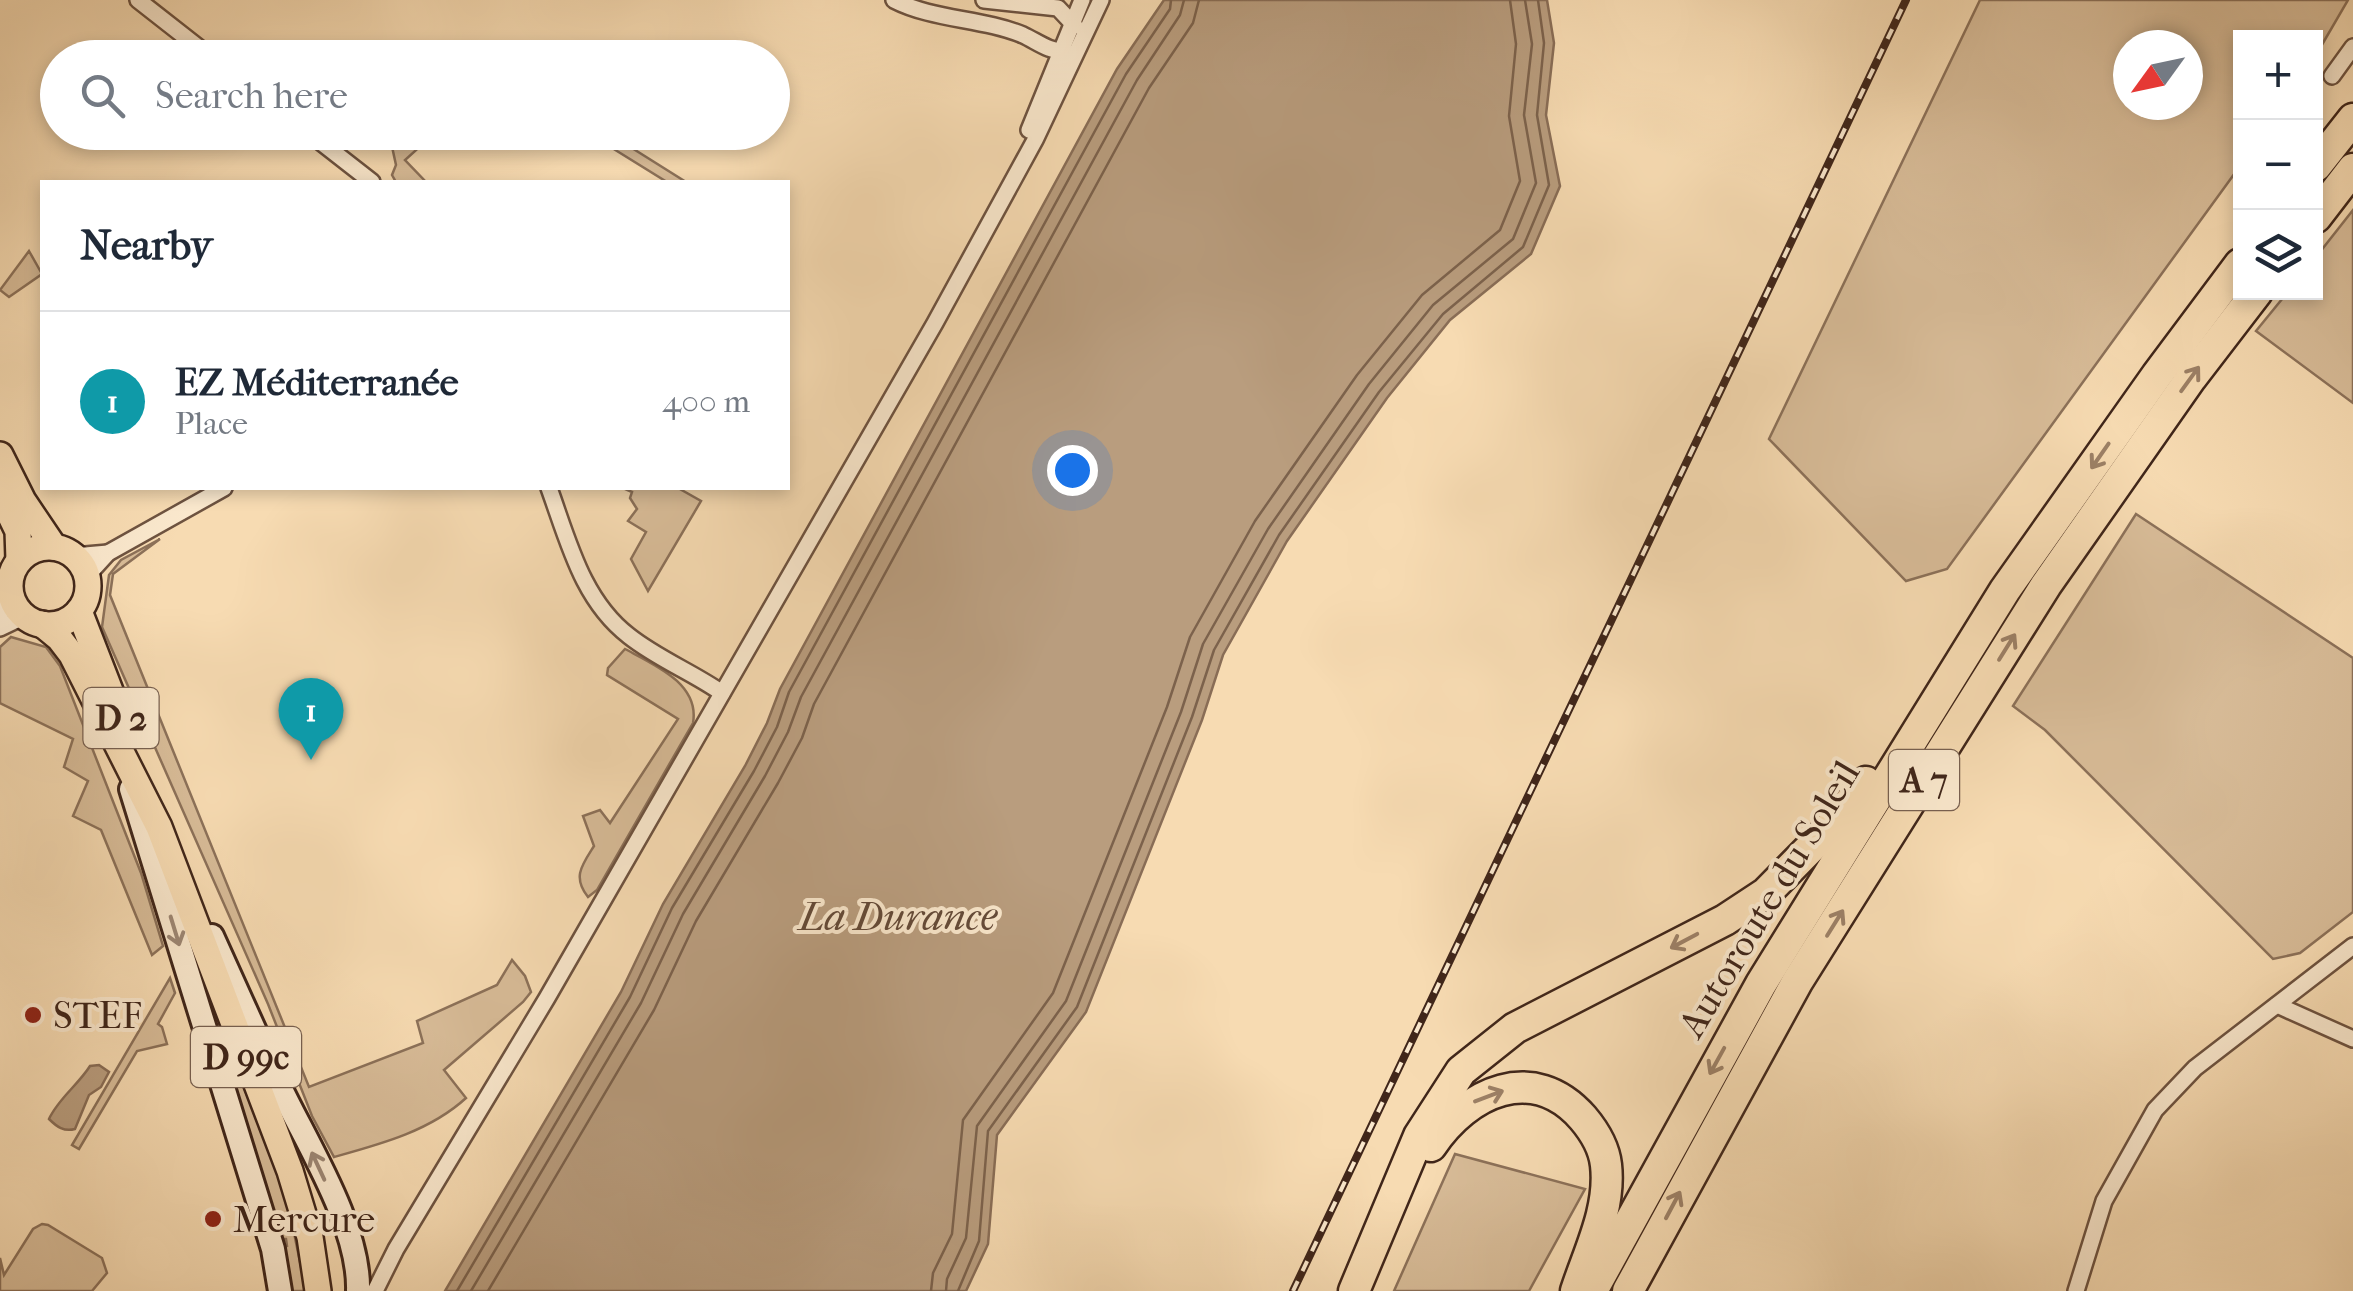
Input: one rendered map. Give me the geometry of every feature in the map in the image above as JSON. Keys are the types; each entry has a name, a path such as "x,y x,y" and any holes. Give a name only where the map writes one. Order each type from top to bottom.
{"highway":[{"path":"2323,157 2353,119"},
{"path":"2322,210 2353,169"},
{"name":"Autoroute du Soleil","path":"1592,1291 1760,984 2005,590 2156,375 2233,273"},
{"name":"Autoroute du Soleil","path":"1628,1291 1797,982 2046,585 2191,378 2251,300"},
{"path":"1354,1291 1419,1136 1461,1071 1515,1028 1710,928 1766,893 1826,832 1859,791 1959,640 2005,590"},
{"path":"1368,1291 1419,1165 1434,1142 1470,1104 1516,1087 1543,1089 1571,1104 1595,1132 1606,1163 1605,1206 1576,1291"}],"main road":[{"path":"0,455 24,501 72,560 88,588 79,611 56,624 19,613 11,576 19,560 29,552 72,560"},
{"path":"0,494 18,531 19,560"},
{"name":"D 2","path":"79,611 120,713 158,827 334,1201 353,1249 357,1291"},
{"name":"D 2","path":"19,613 59,638 72,655 130,770 131,791 273,1249 280,1291"},
{"name":"D 99c","path":"130,770 158,827 301,1204 318,1291"}],"street":[{"path":"138,0 189,40"},
{"path":"894,0 1024,36 1041,47 1072,47"},
{"path":"984,0 1058,8 1074,0"},
{"path":"375,1291 935,324 1035,140 1072,47 1073,21 1082,0"},
{"path":"1004,195 1050,77 1101,0"},
{"path":"1058,8 1073,21"},
{"path":"1072,47 1073,21"},
{"path":"1041,47 1050,77"},
{"path":"2332,76 2353,47"},
{"path":"331,150 369,180"},
{"path":"72,560 108,552 220,490"},
{"path":"550,490 584,581 610,619 639,644 722,693"},
{"path":"0,628 19,613"},
{"path":"2076,1291 2104,1201 2155,1110 2194,1068 2353,946"},
{"path":"2277,1005 2353,1038"},
{"path":"357,1291 396,1249"}],"shaded area":[{"path":"1980,0 2348,0 2323,43 2323,30 2233,30 2233,176 1947,569 1906,581 1769,439"},
{"path":"393,150 416,150 405,160 424,180 395,180 392,175 396,165"},
{"path":"615,150 635,150 683,180 664,180"},
{"path":"2353,210 2353,403 2256,331 2281,300 2323,300 2323,248"},
{"path":"29,251 40,275 9,297 0,290"},
{"path":"628,490 682,490 701,501 648,591 631,559 646,532 628,521 637,509 630,498 632,492"},
{"path":"2136,514 2353,658 2353,912 2300,953 2273,959 2045,730 2013,706"},
{"path":"160,539 113,574 110,595 309,1087 423,1043 417,1021 497,985 512,960 525,976 531,992 523,1002 444,1070 466,1098 437,1119 404,1135 334,1157 312,1116 268,1004 102,627 109,575 121,560"},
{"path":"11,637 46,647 60,666 141,873 163,946 152,955 101,830 73,816 88,781 64,767 73,739 0,703 0,647"},
{"path":"625,649 673,677 690,697 693,723 597,890 588,897 580,877 594,846 583,816 600,810 610,823 678,719 607,675 608,668"},
{"path":"176,911 287,1199 306,1291 291,1291 283,1248 287,1246 286,1239 281,1239"},
{"path":"170,978 175,993 158,1024 167,1044 137,1051 79,1149 72,1145"},
{"path":"1455,1154 1585,1189 1529,1291 1394,1291"},
{"path":"42,1224 102,1258 107,1273 92,1291 0,1291 0,1258 4,1275 33,1229"}],"water":[{"name":"La Durance","path":"1164,0 1547,0 1554,43 1546,115 1560,186 1531,254 1450,320 1387,398 1287,541 1223,655 1202,720 1086,1012 997,1135 988,1244 966,1291 445,1291 621,992 663,904 745,766 780,689 1117,69"},
{"path":"99,1065 109,1072 101,1087 89,1095 75,1129 67,1130 49,1119 90,1066"}],"railway":[{"path":"1293,1291 1906,0"}],"place":[{"name":"EZ Méditerranée","path":"311,760"},
{"name":"STEF","path":"33,1015"},
{"name":"Mercure","path":"213,1219"}]}
